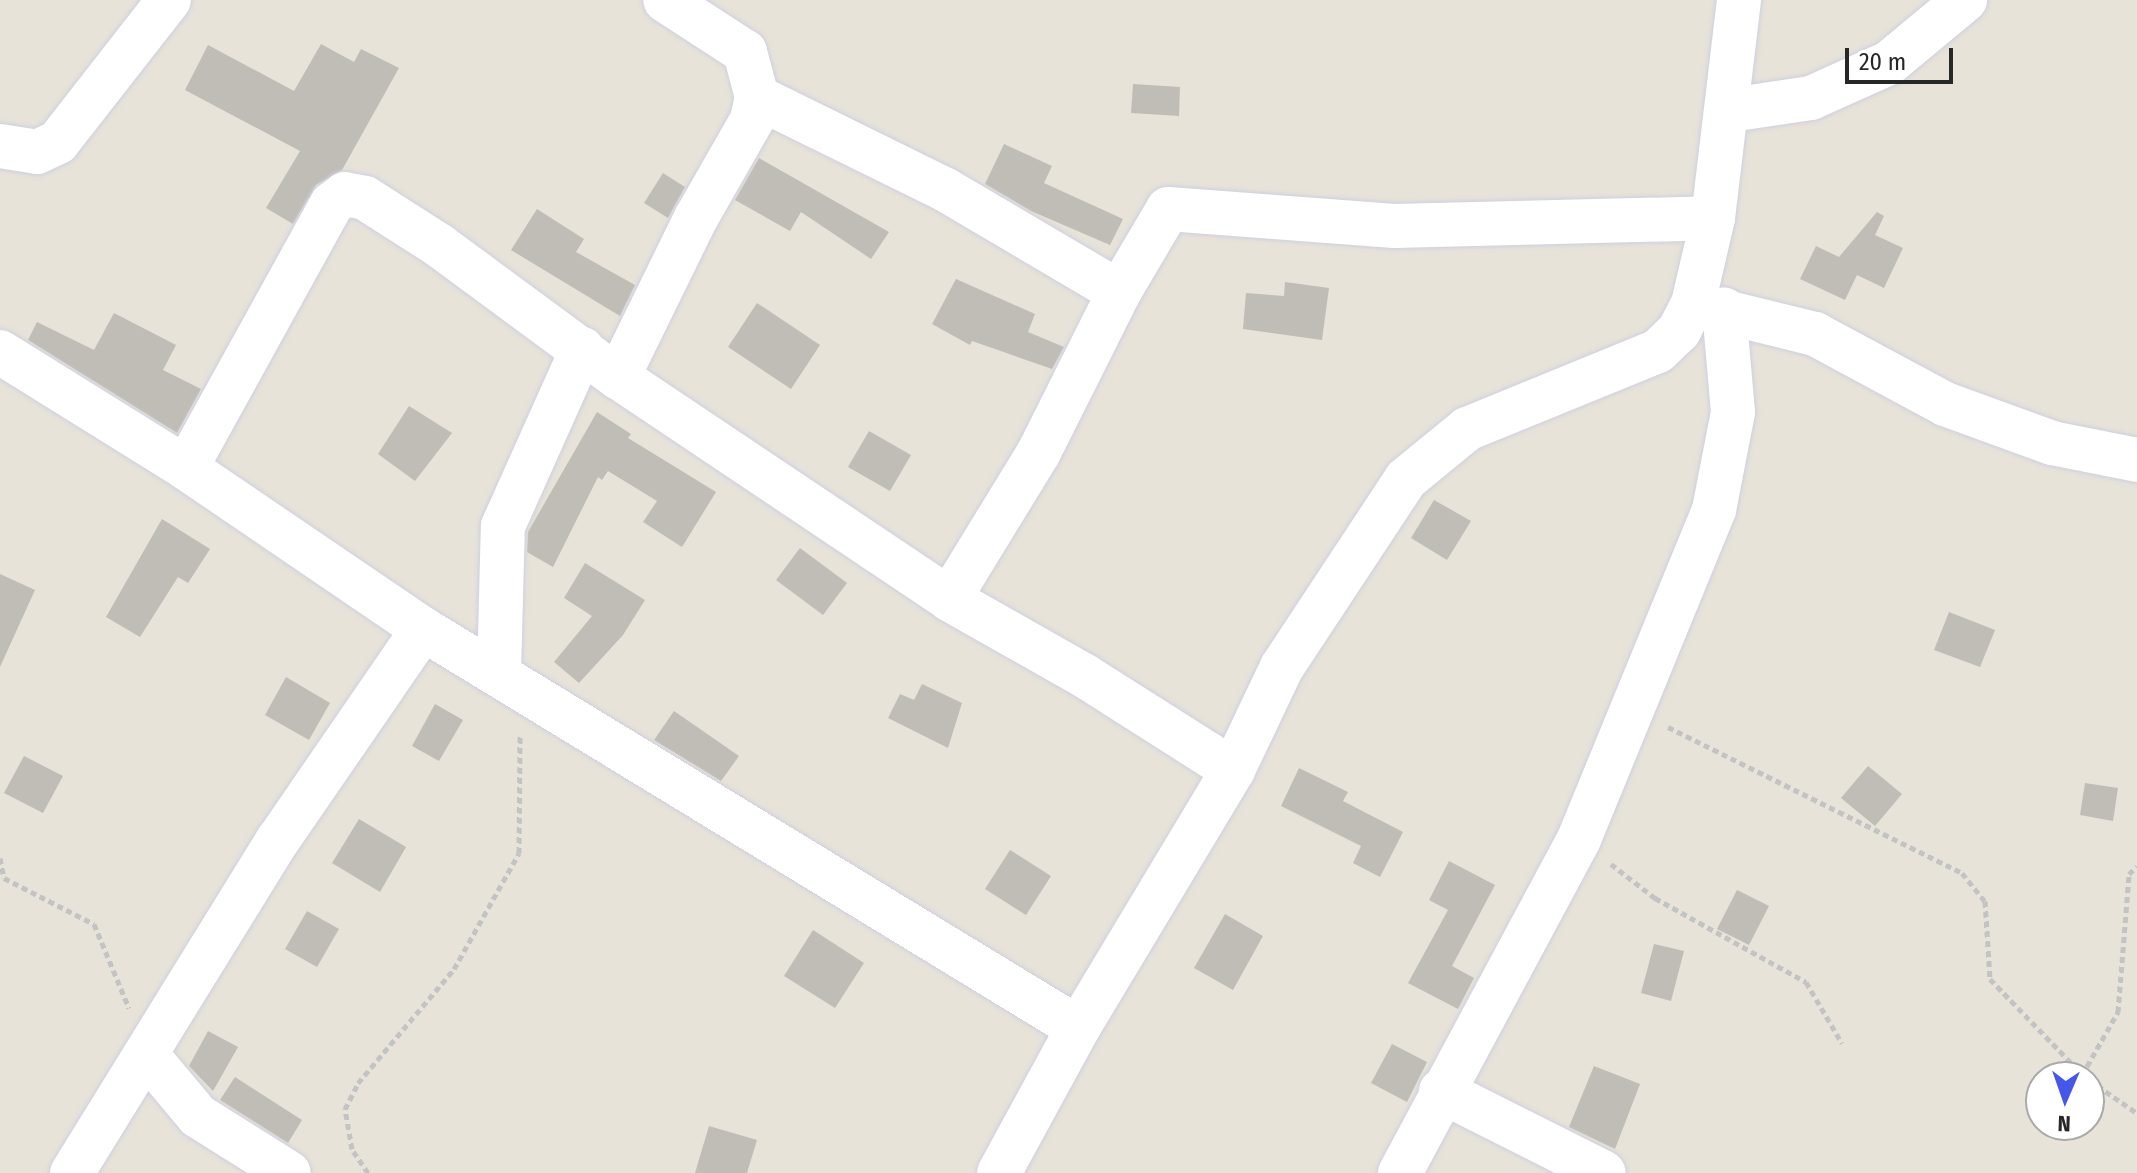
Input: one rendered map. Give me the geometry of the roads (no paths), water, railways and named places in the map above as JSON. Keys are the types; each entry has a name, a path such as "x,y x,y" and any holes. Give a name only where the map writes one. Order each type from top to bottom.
{"street":[{"path":"0,146 37,152 58,142 169,0"},
{"path":"618,377 696,218 752,120 757,97 745,52 665,0"},
{"path":"1400,1173 1441,1091 1579,839 1714,510 1733,412 1708,307 1713,218 1730,110 1739,0"},
{"path":"1730,110 1811,98 1889,63 1965,0"},
{"path":"757,97 946,190 1119,292"},
{"path":"186,468 332,204 345,194 365,198 440,246 618,377 949,599 1085,676 1233,770"},
{"path":"949,599 1039,452 1119,292 1168,209 1394,226 1713,218"},
{"path":"1708,307 1815,334 1945,404 2052,443 2137,460"},
{"path":"999,1173 1078,1028 1233,770 1282,667 1406,479 1467,429 1658,351 1708,307"},
{"path":"510,682 503,526 582,349"},
{"path":"0,352 186,468 423,629 1078,1028"},
{"path":"72,1173 278,840 423,629"},
{"path":"146,1054 198,1116 243,1160 289,1173"},
{"path":"1441,1091 1604,1173"}]}
